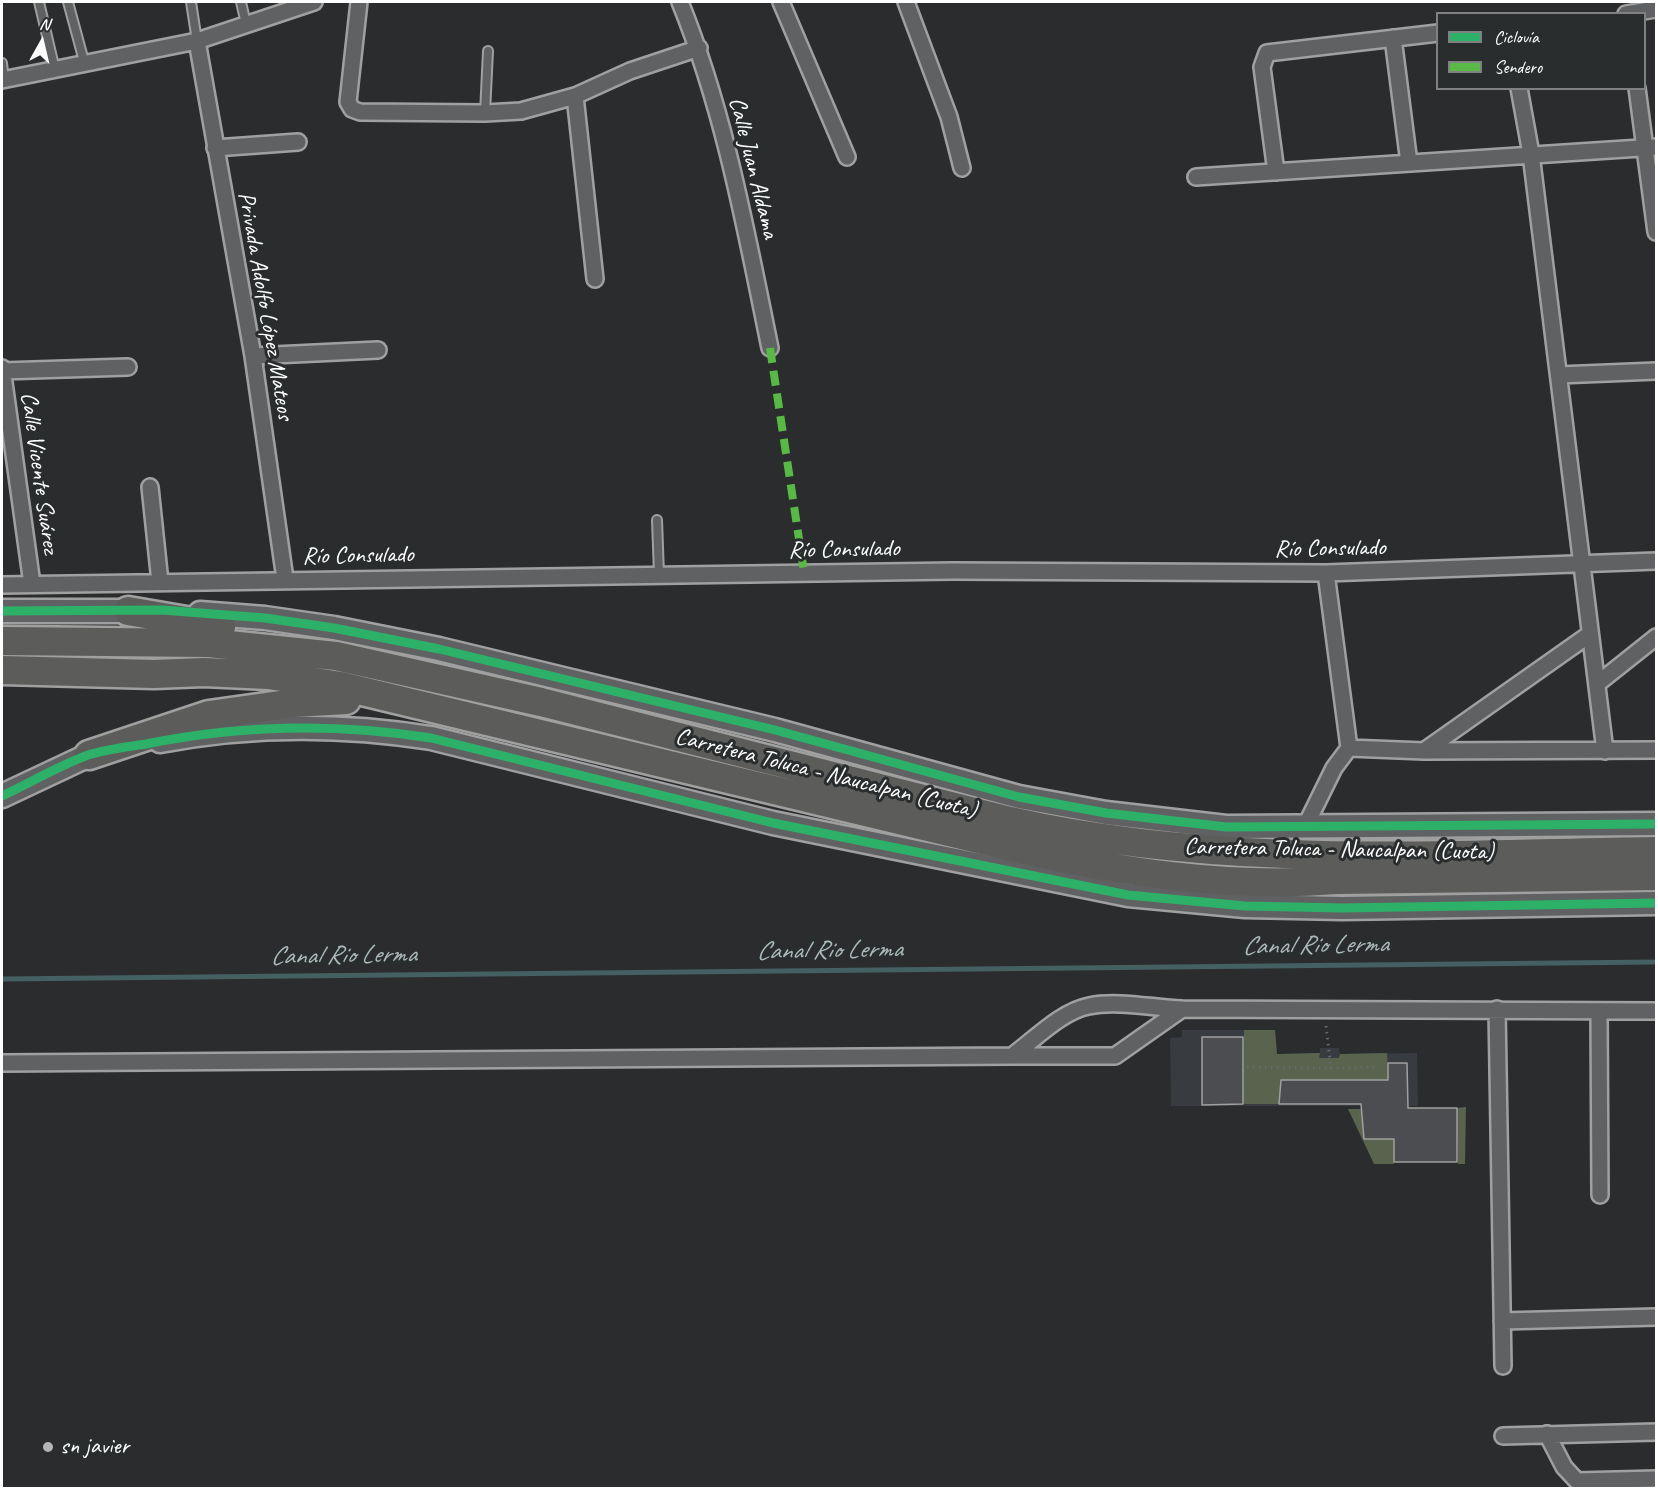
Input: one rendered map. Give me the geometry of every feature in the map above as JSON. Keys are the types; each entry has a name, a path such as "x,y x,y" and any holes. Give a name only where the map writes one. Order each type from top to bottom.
{"highway":[{"path":"128,611 192,624 301,636 371,649 426,675"},
{"name":"Carretera Toluca - Naucalpan (Cuota)","path":"2,641 147,641 260,646 336,656 426,675 752,754 852,783 1076,835 1162,847 1276,854 1656,851"},
{"name":"Carretera Toluca - Naucalpan (Cuota)","path":"2,670 268,675 341,686 384,698 499,722 1015,848 1131,869 1206,878 1298,883 1336,880 1656,876"},
{"path":"88,755 209,715 294,703 384,698"}],"street":[{"path":"3,80 197,41 314,2"},
{"path":"359,2 348,102 352,109 485,113 521,111 575,96 630,71 699,48"},
{"name":"Calle Juan Aldama","path":"680,2 699,48 732,165 770,348"},
{"path":"781,2 847,157"},
{"path":"906,2 949,117 962,168"},
{"path":"1638,12 1656,9"},
{"path":"1276,172 1262,67 1267,53 1436,33"},
{"path":"1393,38 1409,163"},
{"name":"Privada Adolfo López Mateos","path":"197,41 253,356 285,579"},
{"path":"1519,90 1531,154 1605,751"},
{"path":"1638,90 1652,148 1656,232"},
{"path":"575,96 595,279"},
{"path":"215,148 298,142"},
{"path":"1196,177 1652,148"},
{"path":"253,356 378,350"},
{"path":"2,370 128,367"},
{"name":"Calle Vicente Suárez","path":"2,370 32,584"},
{"path":"1559,375 1656,371"},
{"path":"150,487 160,582"},
{"name":"Río Consulado","path":"2,585 285,579 953,571 1326,573 1656,561"},
{"path":"1304,829 1334,768 1349,748 1326,573"},
{"path":"2,611 128,611 265,618 334,628 439,649 775,730 1019,797 1106,813 1226,827 1304,829 1656,824"},
{"path":"1424,751 1590,634"},
{"path":"1597,684 1656,637"},
{"path":"2,796 88,755 175,738 246,729 305,728 385,731 431,738 773,823 1128,895 1245,906 1331,908 1656,903"},
{"path":"1349,748 1424,751 1656,750"},
{"path":"1012,1056 1071,1013 1088,1006 1103,1004 1182,1010 1656,1011"},
{"path":"2,1063 1116,1056 1182,1010"},
{"path":"1497,1010 1503,1366"},
{"path":"1599,1011 1600,1195"},
{"path":"1502,1321 1656,1317"},
{"path":"1503,1436 1656,1432"},
{"path":"1547,1434 1564,1467 1577,1481 1656,1479"}],"lane":[{"path":"39,2 55,71"},
{"path":"68,2 85,65"},
{"path":"190,2 197,41"},
{"path":"241,2 246,24"},
{"path":"485,113 488,51"},
{"path":"2,63 3,80"},
{"path":"657,520 659,574"}],"path":[{"path":"1324,1009 1331,1068"},
{"path":"1247,1067 1378,1067"}],"shaded area":[{"path":"1182,1030 1275,1030 1277,1054 1320,1053 1320,1048 1339,1048 1340,1054 1417,1053 1418,1106 1171,1106 1170,1038 1182,1037"}],"green space":[{"path":"1244,1030 1275,1030 1277,1054 1320,1053 1319,1058 1339,1058 1340,1054 1387,1053 1388,1080 1281,1080 1279,1104 1243,1104"},
{"path":"1466,1107 1465,1164 1458,1164 1457,1108"},
{"path":"1348,1109 1362,1109 1394,1139 1394,1164 1374,1164"}],"building":[{"path":"1202,1037 1243,1037 1243,1104 1202,1105"},
{"path":"1388,1063 1407,1063 1408,1108 1457,1108 1457,1162 1394,1162 1394,1139 1364,1139 1361,1104 1279,1104 1281,1080 1388,1080"}],"waterway":[{"name":"Canal Rio Lerma","path":"2,979 1656,962"}],"marked path":[{"path":"770,348 804,572"}],"cycle path":[{"path":"2,611 162,610 265,618 334,628 439,649 775,730 1019,797 1106,813 1226,827 1656,824"},
{"path":"2,796 77,759 109,750 181,738 252,730 288,728 360,730 431,738 773,823 1128,895 1245,906 1342,908 1656,903"}],"place":[{"name":"sn javier","path":"48,1447"}]}
